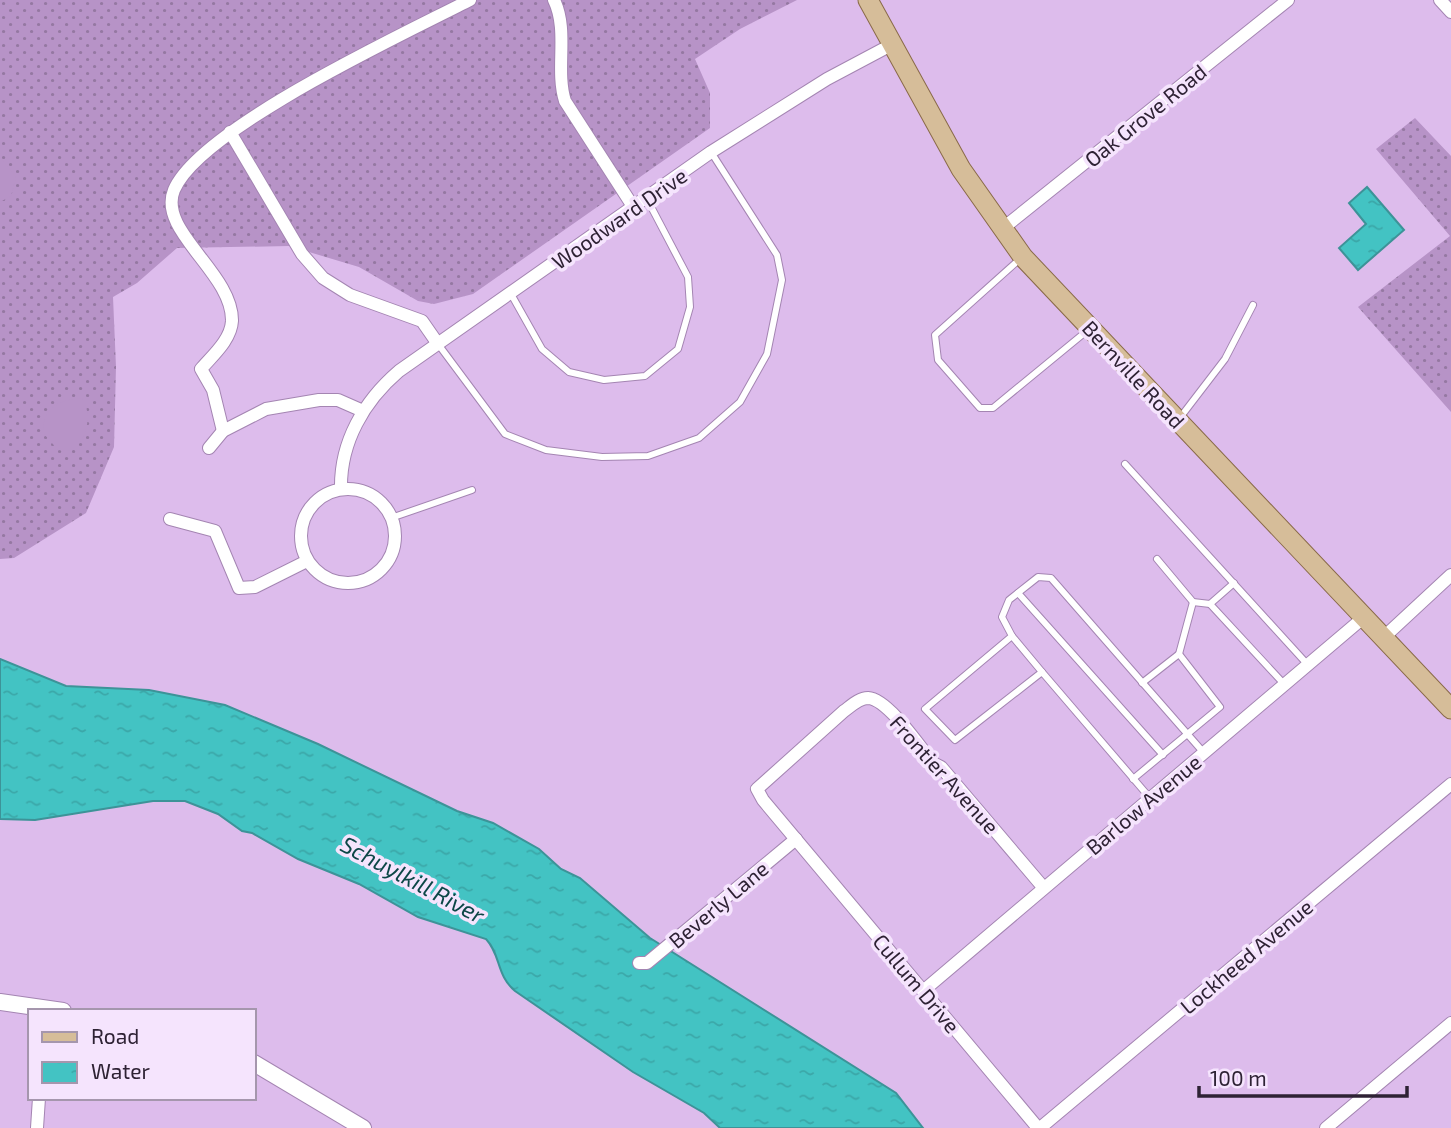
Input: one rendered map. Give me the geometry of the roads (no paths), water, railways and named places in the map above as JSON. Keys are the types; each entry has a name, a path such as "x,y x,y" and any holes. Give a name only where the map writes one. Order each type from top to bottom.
{"main road":[{"name":"Bernville Road","path":"868,0 961,169 1023,257 1451,709"}],"street":[{"path":"223,430 213,390 201,369 225,341 232,321 222,284 183,233 173,215 172,203 183,175 204,152 230,132 362,55 470,0"},
{"path":"554,0 561,34 560,86 565,101 634,208"},
{"name":"Oak Grove Road","path":"1002,229 1288,0"},
{"path":"1440,0 1451,12"},
{"name":"Woodward Drive","path":"341,489 340,465 363,411 377,390 711,152 827,79 891,45"},
{"path":"230,132 302,254 323,278 350,295 422,321 438,344"},
{"path":"209,449 223,430 265,409 319,400 338,400 363,411"},
{"path":"341,489 359,489 376,497 391,518 395,528 394,547 387,564 373,576 355,583 337,582 320,574 307,561 301,543 301,525 309,508 323,495 341,489"},
{"path":"170,519 215,531 239,588 255,587 307,561"},
{"path":"1383,638 1451,575"},
{"name":"Barlow Avenue","path":"923,991 1363,618"},
{"name":"Frontier Avenue","path":"796,839 757,789 844,711 859,700 869,698 883,704 1044,887"},
{"name":"Lockheed Avenue","path":"1039,1128 1451,784"},
{"name":"Cullum Drive","path":"796,839 1039,1128"},
{"name":"Beverly Lane","path":"639,963 647,963 796,839"},
{"path":"0,1002 46,1009"},
{"path":"1326,1128 1451,1023"},
{"path":"256,1064 363,1128"},
{"path":"37,1128 40,1100"}],"lane":[{"path":"438,344 505,434 546,450 601,457 648,456 699,438 740,402 766,354 782,280 777,256 711,152"},
{"path":"511,293 542,349 569,372 604,380 645,376 678,349 690,307 688,277 647,200"},
{"path":"1023,257 935,335 938,359 980,408 993,408 1090,328"},
{"path":"1178,421 1225,359 1253,305"},
{"path":"1125,464 1308,665"},
{"path":"391,518 472,490"},
{"path":"1157,559 1194,602 1210,604 1284,684"},
{"path":"1150,798 1012,636 1002,617 1009,600 1038,577 1051,578 1204,753"},
{"path":"1210,604 1234,583"},
{"path":"1018,593 1163,755"},
{"path":"1142,683 1179,654 1194,602"},
{"path":"1012,636 925,709 954,740 1042,672"},
{"path":"1133,779 1220,707 1179,654"}],"water":[{"path":"1367,187 1404,230 1358,270 1339,248 1366,224 1349,203"},
{"name":"Schuylkill River","path":"0,659 66,686 149,690 225,705 318,744 457,811 493,823 539,849 561,869 580,878 650,938 896,1093 923,1128 720,1128 704,1113 633,1072 515,991 505,978 486,939 418,917 359,884 298,859 252,833 242,831 218,814 185,801 153,801 35,820 0,819"}]}
